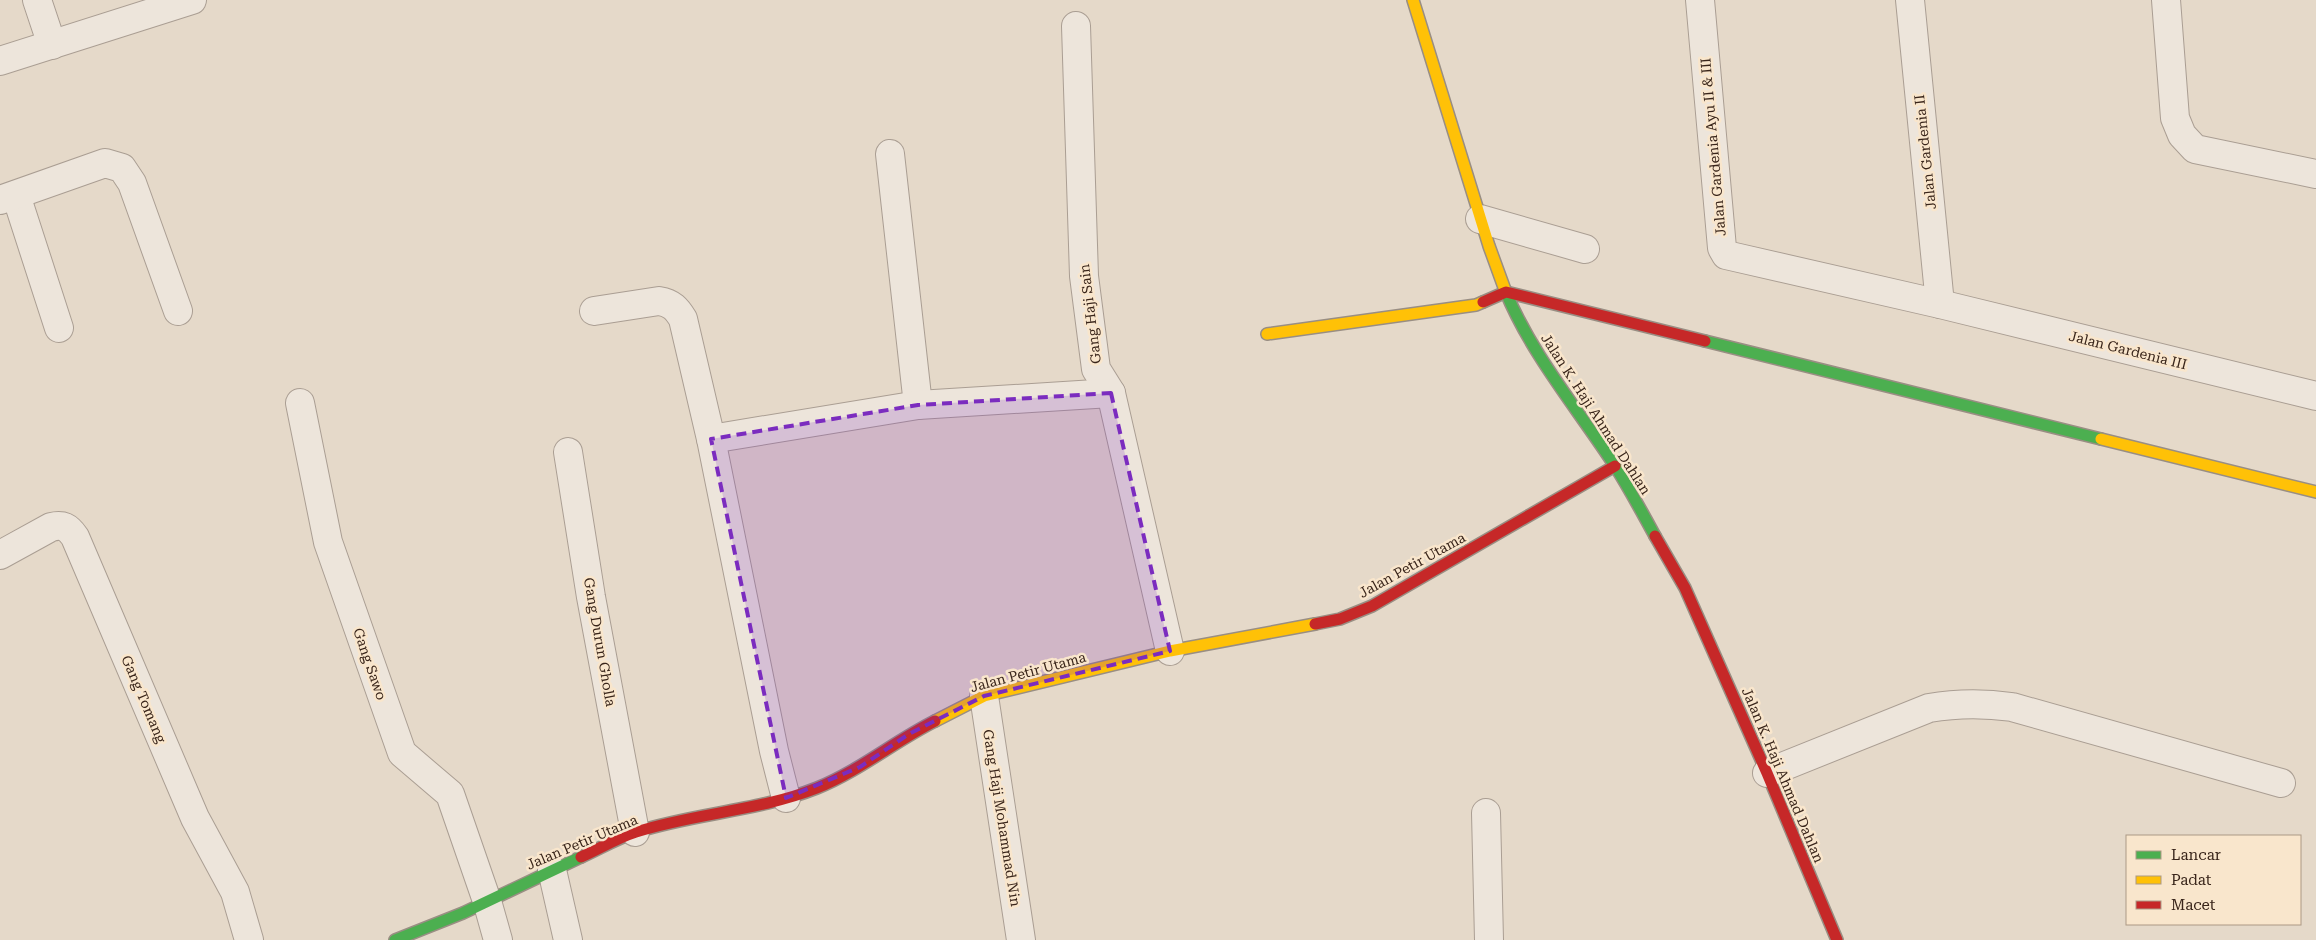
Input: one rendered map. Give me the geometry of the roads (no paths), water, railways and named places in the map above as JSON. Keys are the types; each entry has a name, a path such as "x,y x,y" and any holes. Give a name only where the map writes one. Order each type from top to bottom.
{"street":[{"path":"37,0 52,45"},
{"path":"0,61 192,0"},
{"name":"Jalan K. Haji Ahmad Dahlan","path":"1414,0 1480,219 1504,287 1524,330 1615,466 1685,588 1767,773 1837,940"},
{"name":"Jalan Gardenia Ayu II & III","path":"1700,0 1722,248 1726,255 1940,304"},
{"name":"Jalan Gardenia II","path":"1910,0 1940,304"},
{"path":"2166,0 2175,118 2182,135 2195,149 2316,174"},
{"name":"Gang Haji Sain","path":"1076,26 1084,276 1096,369 1111,393 1170,652"},
{"path":"890,154 918,405"},
{"path":"59,328 8,197 105,163 122,168 132,183 178,310"},
{"path":"1480,219 1585,249"},
{"path":"1267,334 1476,305 1504,287 2316,492"},
{"path":"594,311 659,301 668,302 677,309 683,319 710,439 774,750 786,798"},
{"name":"Jalan Gardenia III","path":"1940,304 2316,396"},
{"path":"710,439 918,405 1111,393"},
{"name":"Gang Sawo","path":"300,402 328,542 402,753 450,794 487,901 498,940"},
{"name":"Gang Durun Gholla","path":"568,452 591,597 635,832"},
{"name":"Jalan Petir Utama","path":"395,940 487,901 635,832 786,798 817,788 860,767 909,734 984,696 1170,652 1340,619 1372,606 1615,466"},
{"name":"Gang Tomang","path":"0,555 51,527 60,525 69,528 75,537 195,818 235,892 249,940"},
{"name":"Gang Haji Mohammad Nin","path":"984,696 1021,940"},
{"path":"1767,773 1929,708 1956,703 1984,703 2012,707 2281,783"},
{"path":"1486,813 1489,940"},
{"path":"552,870 568,940"}]}
